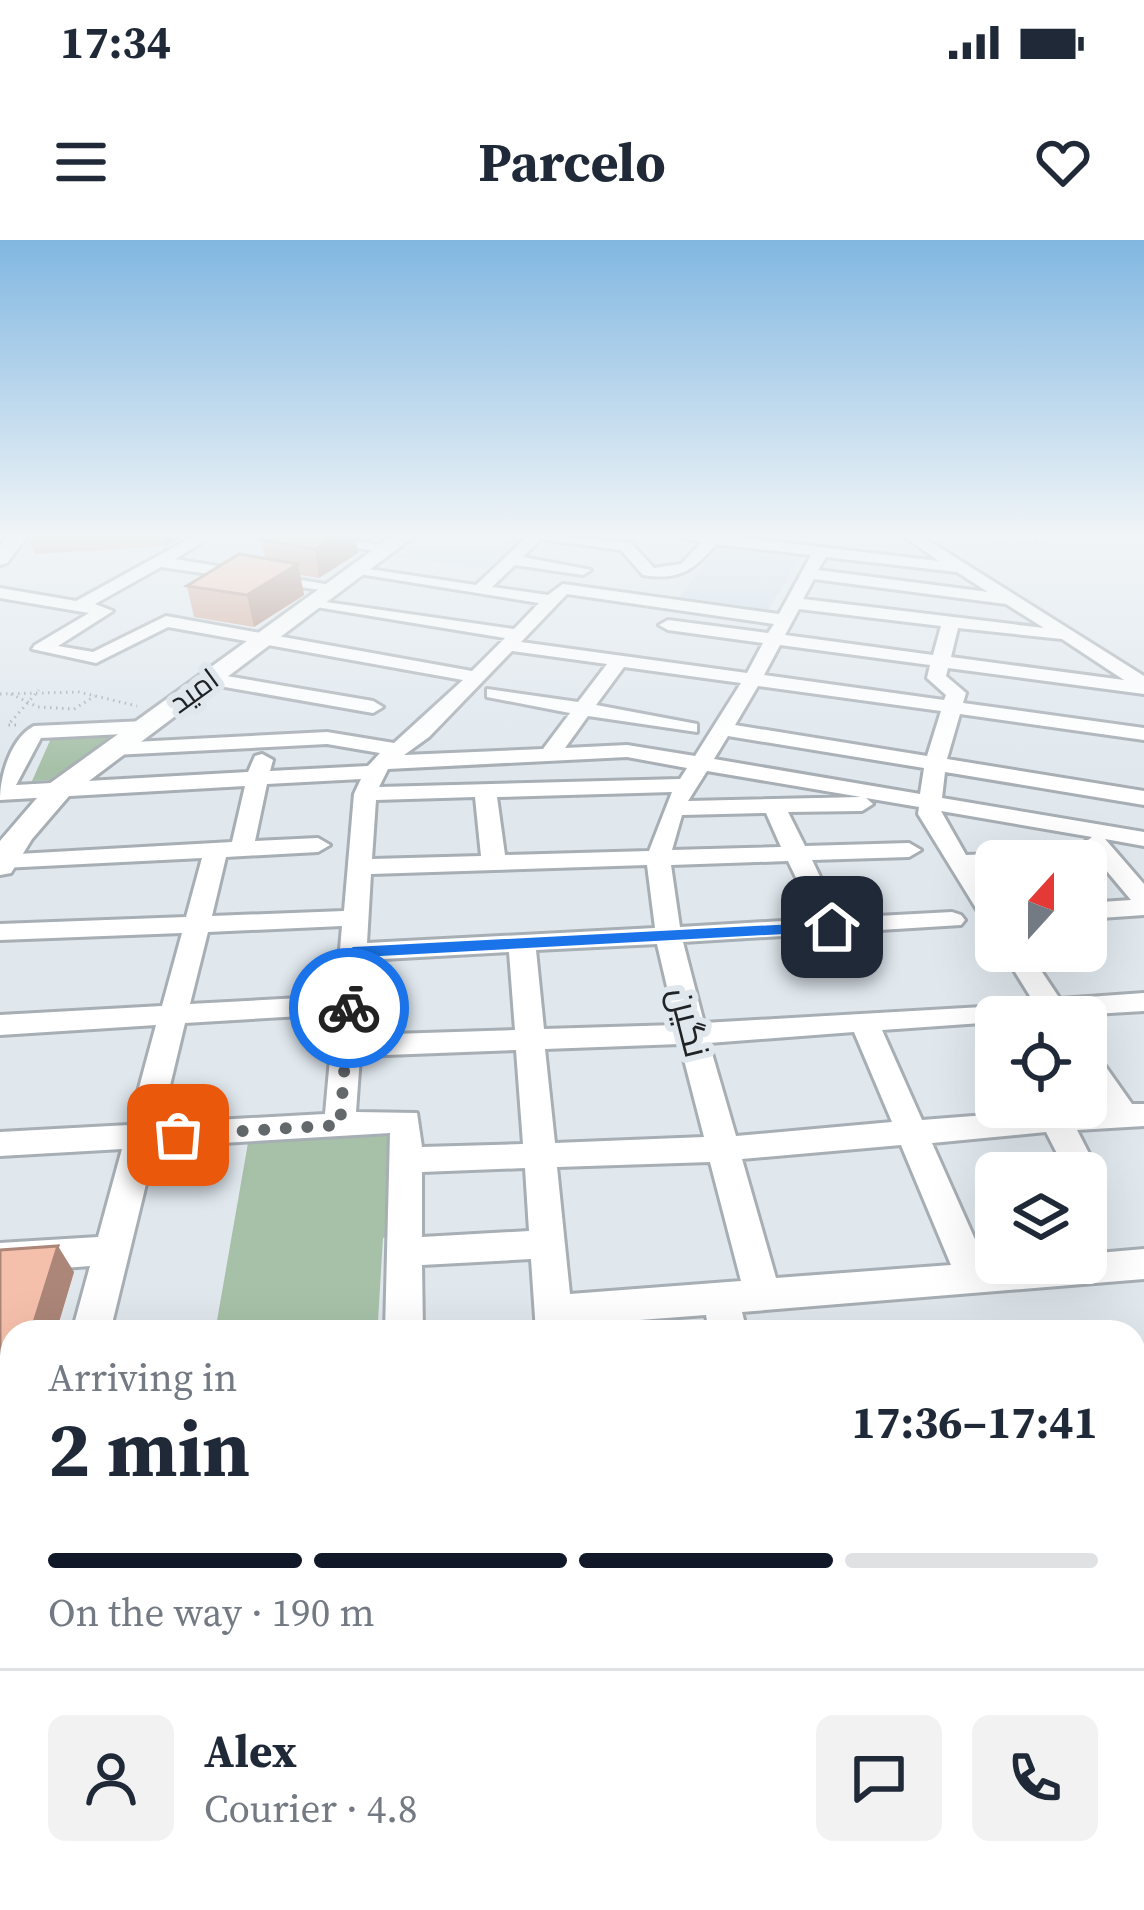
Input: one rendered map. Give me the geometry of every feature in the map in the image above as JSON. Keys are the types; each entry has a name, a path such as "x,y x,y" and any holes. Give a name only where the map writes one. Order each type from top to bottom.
{"main road":[{"name":"امید","path":"1,864 105,739 145,727 302,612"}],"street":[{"path":"103,612 41,649 96,658 180,612"},
{"path":"111,612 476,677"},
{"path":"323,612 405,665"},
{"path":"340,1125 359,867 379,770 422,733 539,612"},
{"path":"585,612 590,614"},
{"path":"693,612 784,621 940,662 1144,686"},
{"name":"نگین","path":"764,1295 692,1034 669,937 658,860 687,785 789,612"},
{"path":"659,623 784,621 842,612"},
{"path":"870,612 1070,636"},
{"path":"1031,612 1144,686"},
{"path":"951,622 937,681 956,690 935,763 929,814 975,887"},
{"path":"1004,670 1010,629"},
{"path":"209,679 405,665 512,640 751,682 1144,734"},
{"path":"549,755 618,662"},
{"path":"327,738 405,665"},
{"path":"1067,724 1070,679"},
{"path":"494,693 690,728"},
{"path":"723,729 1144,798"},
{"path":"1,793 34,732 105,739 266,742 327,738 379,770 485,791 838,786 1144,839"},
{"path":"94,1320 196,925 258,778 266,742"},
{"path":"838,786 849,749"},
{"path":"1,793 627,751 687,785 774,807 928,801"},
{"path":"1088,788 1083,828 1093,840"},
{"path":"485,791 494,861"},
{"path":"774,807 832,927"},
{"path":"1,864 318,845"},
{"path":"359,867 909,850"},
{"path":"1107,857 1144,904"},
{"path":"959,862 975,861"},
{"path":"1107,908 1144,904"},
{"path":"0,932 356,918"},
{"path":"353,952 952,920"},
{"path":"522,944 554,1320"},
{"path":"1107,1007 1144,1003"},
{"path":"0,1025 350,1004"},
{"path":"346,1046 692,1034 975,1014"},
{"path":"864,1022 974,1277"},
{"path":"1107,1084 1134,1115"},
{"path":"0,1144 406,1121 404,1320"},
{"path":"406,1160 723,1149 975,1127"},
{"path":"405,1252 547,1244"},
{"path":"0,1258 112,1250"},
{"path":"588,1320 724,1316 764,1295 1144,1264"}],"path":[{"path":"0,694 53,690 138,706 105,739"},
{"path":"8,692 27,704 74,709"},
{"path":"61,716 97,695"}],"green space":[{"path":"118,733 54,780 32,781 52,736"},
{"path":"396,1128 397,1234 383,1238 378,1320 217,1320 249,1137"}],"building":[{"path":"58,1246 35,1320 0,1320 0,1250"}],"way so far":[{"path":"178,1135 340,1125 349,1008"}],"route":[{"path":"349,1008 353,952 832,927"}]}
